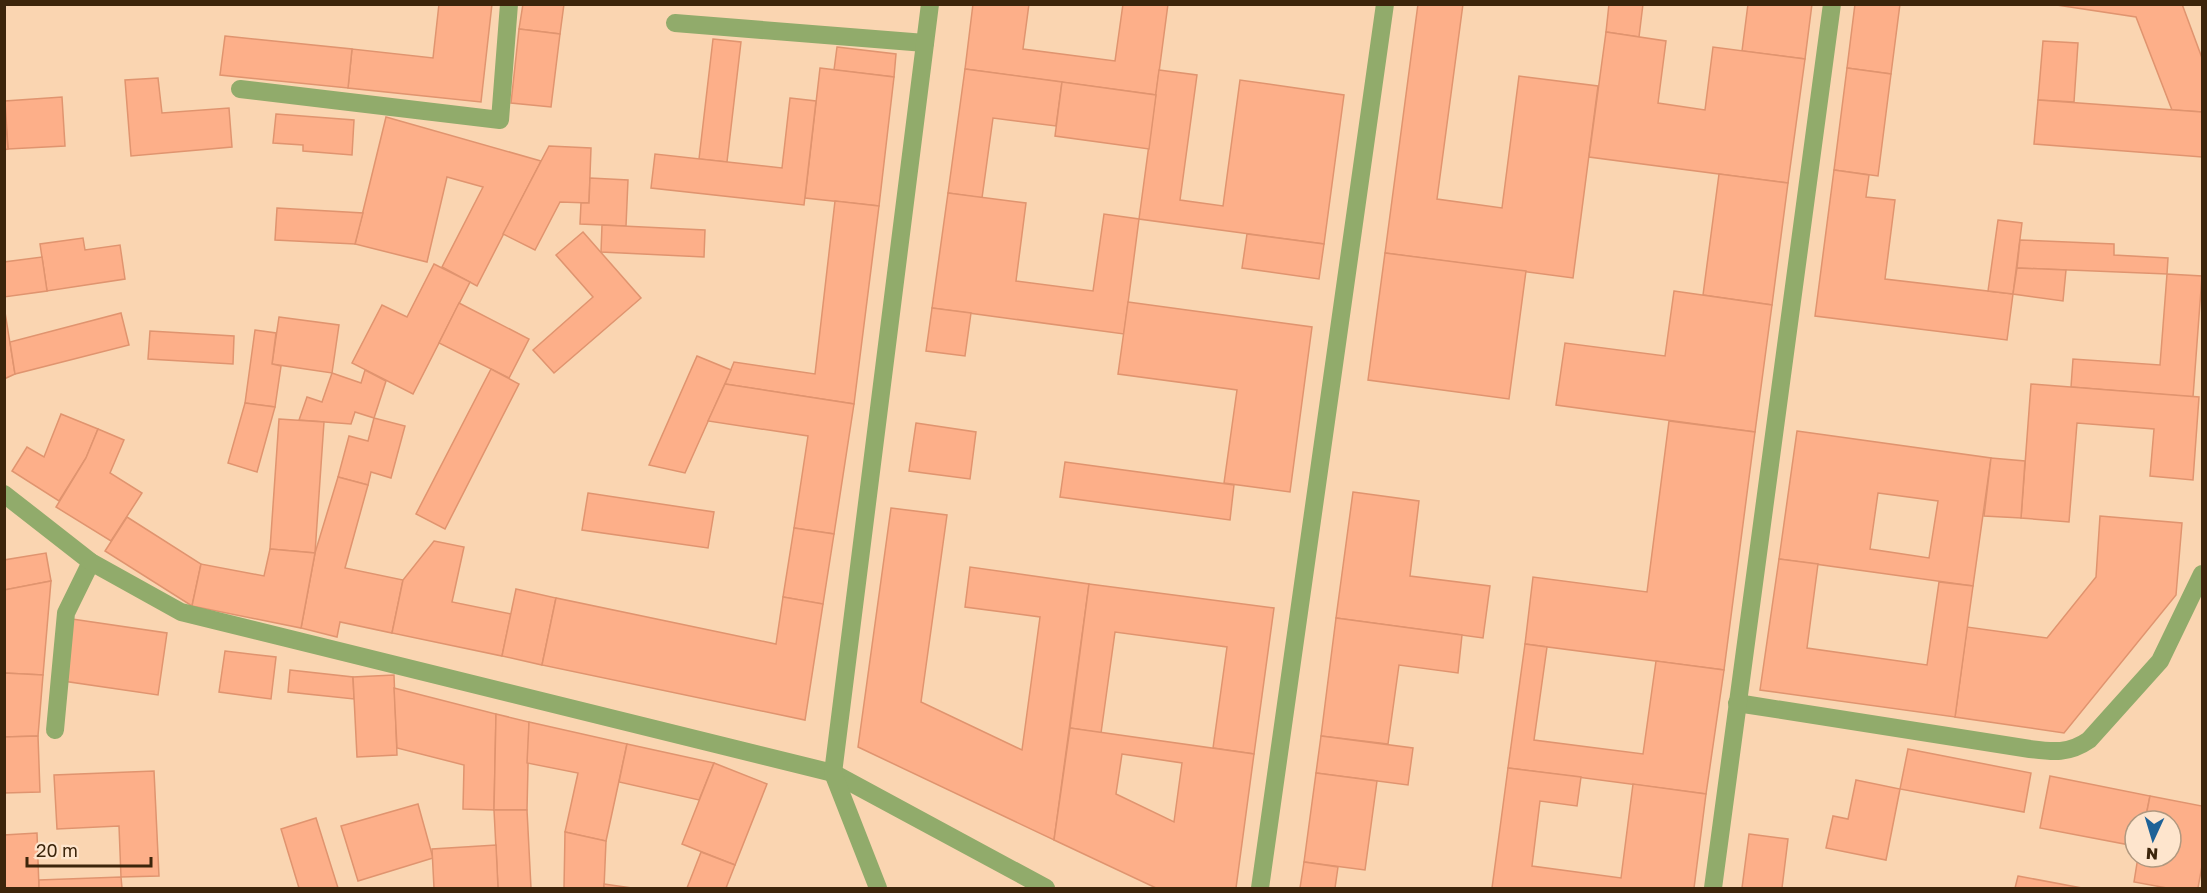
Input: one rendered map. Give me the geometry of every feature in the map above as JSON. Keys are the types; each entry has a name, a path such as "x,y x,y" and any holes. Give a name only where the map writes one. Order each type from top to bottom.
{"street":[{"path":"240,89 500,120 509,4"},
{"path":"878,888 833,773 930,4"},
{"path":"1260,888 1385,4"},
{"path":"1713,888 1832,4"},
{"path":"675,23 925,42"},
{"path":"4,494 91,562 181,612 833,773 1046,888"},
{"path":"55,730 66,613 91,562"},
{"path":"1737,703 2058,753 2075,750 2089,740 2160,661 2202,574"}],"building":[{"path":"439,4 492,4 481,102 348,88 352,49 433,58"},
{"path":"523,4 564,4 560,34 519,29"},
{"path":"973,4 1029,4 1023,49 1115,61 1123,4 1168,4 1156,95 965,69"},
{"path":"1418,4 1463,4 1437,199 1502,208 1519,76 1598,86 1573,278 1385,253"},
{"path":"1609,4 1643,4 1639,37 1606,32"},
{"path":"1748,4 1812,4 1805,59 1742,51"},
{"path":"1855,4 1900,4 1891,74 1847,68"},
{"path":"2050,4 2182,4 2202,58 2202,112 2172,110 2136,17"},
{"path":"519,29 560,34 551,107 511,103"},
{"path":"1606,32 1666,41 1658,103 1705,110 1713,47 1805,59 1788,183 1589,157"},
{"path":"225,36 352,49 348,88 220,75"},
{"path":"713,39 741,42 727,162 699,159"},
{"path":"2043,41 2078,43 2074,102 2038,100"},
{"path":"837,47 896,54 894,77 834,70"},
{"path":"820,68 894,77 879,206 805,198"},
{"path":"1847,68 1891,74 1878,176 1834,170"},
{"path":"965,69 1062,82 1056,126 993,118 982,198 948,193"},
{"path":"1159,70 1197,75 1180,200 1223,206 1240,80 1344,95 1324,244 1139,219"},
{"path":"158,78 162,113 229,108 232,147 131,156 125,80"},
{"path":"1062,82 1156,95 1149,149 1055,136"},
{"path":"62,97 65,146 8,149 5,101"},
{"path":"790,98 816,101 804,205 651,188 655,154 782,168"},
{"path":"2038,100 2202,112 2202,157 2034,144"},
{"path":"4,101 8,149 4,150"},
{"path":"276,114 354,120 352,155 303,151 303,145 273,143"},
{"path":"386,117 541,161 477,286 442,267 483,187 447,177 427,262 355,244"},
{"path":"549,146 591,148 589,203 560,202 535,250 503,234"},
{"path":"1834,170 1869,175 1866,197 1895,200 1885,279 2013,294 2007,340 1815,316"},
{"path":"1719,174 1788,183 1772,305 1703,295"},
{"path":"590,178 628,180 626,226 580,224 581,203 589,203"},
{"path":"948,193 1026,203 1016,281 1093,291 1104,214 1139,219 1124,334 932,308"},
{"path":"835,201 879,206 854,404 725,384 734,362 815,374"},
{"path":"277,208 363,213 355,244 275,240"},
{"path":"1998,220 2022,223 2013,294 1988,291"},
{"path":"602,225 705,230 704,257 601,252"},
{"path":"583,232 641,298 554,373 533,350 593,297 556,255"},
{"path":"1247,234 1324,244 1319,279 1242,268"},
{"path":"83,238 85,250 120,245 125,279 47,291 40,244"},
{"path":"2020,240 2114,244 2114,255 2168,258 2167,274 2017,268"},
{"path":"1385,253 1526,271 1509,399 1368,380"},
{"path":"42,257 47,291 4,297 4,262"},
{"path":"434,264 470,282 413,394 352,363 382,305 407,317"},
{"path":"2017,268 2066,270 2063,301 2013,294"},
{"path":"2167,274 2202,276 2193,397 2071,387 2073,359 2160,365"},
{"path":"1674,291 1772,305 1755,432 1556,405 1565,343 1665,356"},
{"path":"1128,302 1312,327 1290,492 1224,483 1237,390 1118,374"},
{"path":"459,303 529,339 509,378 439,343"},
{"path":"4,306 15,374 4,379"},
{"path":"932,308 971,313 965,356 926,351"},
{"path":"121,313 129,345 15,374 10,342"},
{"path":"279,317 339,325 332,373 272,364"},
{"path":"255,330 276,333 272,364 281,366 275,407 245,403"},
{"path":"150,331 234,336 233,364 148,359"},
{"path":"697,356 731,370 685,473 649,465"},
{"path":"491,369 519,384 445,529 416,514"},
{"path":"365,370 386,381 374,418 355,412 351,424 299,420 307,397 322,402 332,373 361,383"},
{"path":"725,384 854,404 834,534 794,528 808,436 708,421"},
{"path":"2031,384 2199,397 2193,480 2150,476 2154,429 2077,423 2069,522 2021,518"},
{"path":"245,403 275,407 257,472 228,463"},
{"path":"61,414 98,429 86,458 59,501 12,471 27,447 44,457"},
{"path":"374,418 405,426 391,478 371,472 368,485 338,477 349,436 368,441"},
{"path":"279,419 324,422 315,553 270,549"},
{"path":"1669,421 1755,432 1724,670 1525,644 1533,577 1647,592"},
{"path":"916,423 976,432 970,479 909,471"},
{"path":"98,429 124,440 110,473 142,493 111,541 56,507 86,458"},
{"path":"1797,431 1991,458 1973,586 1779,559","holes":["1878,493 1938,501 1929,558 1870,549"]},
{"path":"1991,458 2025,461 2021,518 1984,516"},
{"path":"1065,462 1234,485 1230,520 1060,497"},
{"path":"338,477 368,485 345,568 403,580 392,633 340,622 337,637 301,628 315,553"},
{"path":"1353,492 1419,501 1410,576 1490,586 1483,638 1336,618"},
{"path":"588,493 714,512 708,548 582,530"},
{"path":"891,508 947,515 921,702 1022,750 1040,617 965,607 970,567 1089,584 1054,840 858,747"},
{"path":"2100,516 2182,523 2176,595 2064,733 1955,717 1967,627 2047,638 2096,577"},
{"path":"127,517 201,564 192,606 105,551"},
{"path":"794,528 834,534 823,604 783,597"},
{"path":"434,541 464,547 452,602 511,614 502,656 392,633 403,580"},
{"path":"270,549 315,553 301,628 192,606 201,564 264,576"},
{"path":"46,553 51,581 4,590 4,560"},
{"path":"1779,559 1818,564 1807,648 1927,665 1939,582 1973,586 1955,717 1760,690"},
{"path":"51,581 43,675 4,673 4,590"},
{"path":"1089,584 1274,608 1254,754 1213,748 1227,647 1115,632 1101,733 1070,728"},
{"path":"516,589 556,598 542,665 502,656"},
{"path":"783,597 823,604 805,720 542,665 556,598 776,644"},
{"path":"1336,618 1462,635 1458,673 1399,665 1388,744 1321,736"},
{"path":"72,619 167,633 158,695 63,681"},
{"path":"1525,644 1547,647 1534,740 1643,754 1656,661 1724,670 1706,794 1508,768"},
{"path":"225,651 276,657 271,699 219,692"},
{"path":"290,670 353,677 354,699 288,692"},
{"path":"4,673 43,675 38,736 4,737"},
{"path":"394,675 397,755 357,757 353,677"},
{"path":"394,688 496,714 494,810 463,809 464,765 397,748"},
{"path":"496,714 529,722 527,810 494,810"},
{"path":"529,722 627,744 606,841 565,832 578,773 527,763"},
{"path":"1070,728 1254,754 1236,888 1156,888 1054,840","holes":["1122,754 1182,763 1174,822 1116,794"]},
{"path":"38,736 40,792 4,793 4,737"},
{"path":"1321,736 1413,748 1408,785 1316,773"},
{"path":"627,744 714,763 699,800 619,782"},
{"path":"1908,749 2031,773 2024,812 1900,789"},
{"path":"714,763 767,784 735,865 682,844"},
{"path":"1508,768 1581,777 1577,806 1540,801 1532,866 1621,878 1633,784 1706,794 1694,888 1492,888"},
{"path":"154,771 159,876 121,877 119,826 57,829 54,775"},
{"path":"1316,773 1377,781 1365,870 1304,862"},
{"path":"2050,776 2150,796 2147,809 2123,809 2123,844 2040,828"},
{"path":"1856,780 1900,789 1886,860 1826,848 1833,816 1848,819"},
{"path":"2150,796 2202,806 2202,866 2198,888 2167,888 2134,882 2136,869 2183,869 2183,809 2147,809"},
{"path":"418,804 433,858 358,881 341,826"},
{"path":"494,810 527,810 531,888 498,888"},
{"path":"316,818 338,888 299,888 281,829"},
{"path":"565,832 606,841 604,888 564,888"},
{"path":"37,833 39,888 4,888 4,835"},
{"path":"1749,834 1788,839 1782,888 1742,888"},
{"path":"496,845 498,888 434,888 432,849"},
{"path":"701,852 735,865 726,888 687,888"},
{"path":"1304,862 1338,867 1335,888 1300,888"},
{"path":"2018,876 2082,888 2015,888"},
{"path":"121,877 122,888 39,888 39,880"},
{"path":"604,884 632,888 604,888"}]}
